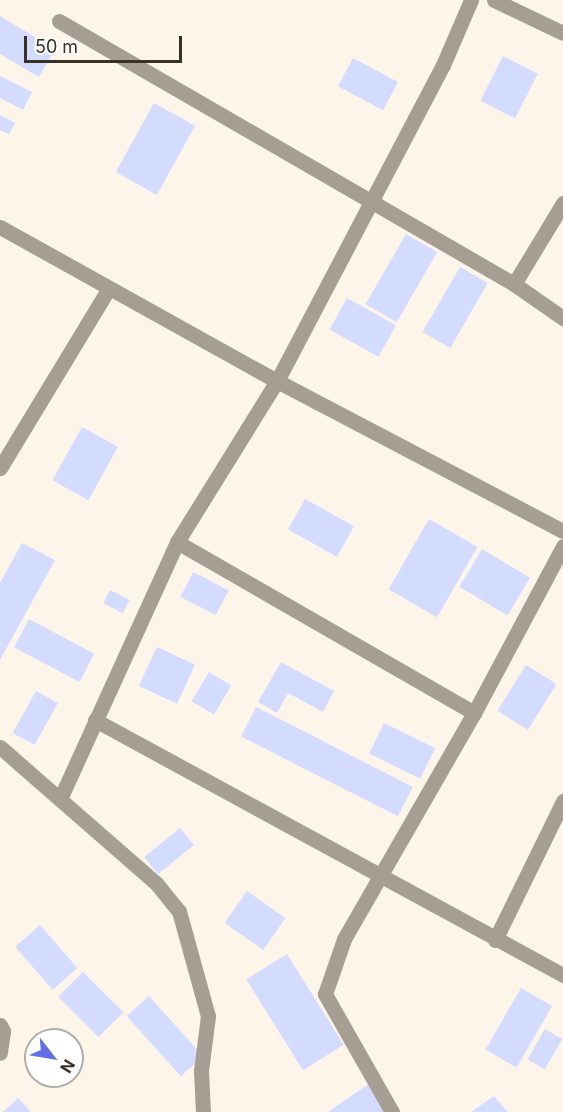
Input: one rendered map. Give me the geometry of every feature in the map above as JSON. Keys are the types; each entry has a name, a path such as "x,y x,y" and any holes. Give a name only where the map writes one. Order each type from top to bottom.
{"street":[{"path":"60,799 177,542 277,381 443,65 471,0"},
{"path":"494,0 563,33"},
{"path":"59,21 514,284 563,318"},
{"path":"514,284 563,203"},
{"path":"0,227 277,381 563,531"},
{"path":"0,468 109,288"},
{"path":"177,542 474,713"},
{"path":"392,1112 325,994 344,939 474,713 563,546"},
{"path":"95,720 495,940 563,975"},
{"path":"0,747 156,883 179,911 208,1016 201,1071 203,1112"},
{"path":"495,940 563,801"},
{"path":"0,1025 3,1031 0,1053"}],"building":[{"path":"0,16 55,49 39,77 0,54"},
{"path":"503,56 538,74 515,118 480,101"},
{"path":"353,58 398,82 383,110 338,86"},
{"path":"0,76 32,92 23,110 0,98"},
{"path":"154,103 195,126 157,195 116,172"},
{"path":"0,115 15,123 9,134 0,130"},
{"path":"406,234 437,252 397,322 366,304"},
{"path":"460,267 488,283 450,348 422,332"},
{"path":"347,298 396,325 379,357 330,329"},
{"path":"82,427 118,447 88,500 52,480"},
{"path":"305,499 354,526 337,557 288,530"},
{"path":"429,519 477,547 437,617 388,589"},
{"path":"22,543 55,560 0,660 0,583"},
{"path":"482,549 530,578 507,616 459,587"},
{"path":"193,572 229,590 216,615 180,597"},
{"path":"110,590 130,600 123,613 103,603"},
{"path":"29,619 94,654 79,682 14,647"},
{"path":"157,647 195,665 177,704 139,686"},
{"path":"281,662 334,691 323,712 288,693 277,713 258,702"},
{"path":"526,665 557,684 528,730 497,711"},
{"path":"209,672 231,685 214,715 191,701"},
{"path":"36,691 58,703 35,745 13,733"},
{"path":"256,707 413,787 398,816 241,736"},
{"path":"384,723 435,748 420,779 369,754"},
{"path":"180,828 194,845 158,874 144,857"},
{"path":"247,891 286,918 263,950 225,923"},
{"path":"40,925 77,968 52,990 15,947"},
{"path":"287,954 344,1045 303,1070 246,979"},
{"path":"83,972 123,1012 99,1037 58,997"},
{"path":"521,988 552,1006 517,1067 486,1049"},
{"path":"149,996 203,1056 181,1076 127,1016"},
{"path":"545,1029 562,1039 545,1069 528,1059"},
{"path":"370,1083 390,1112 328,1112"},
{"path":"494,1096 508,1112 471,1112"},
{"path":"18,1098 31,1112 3,1112"}]}
